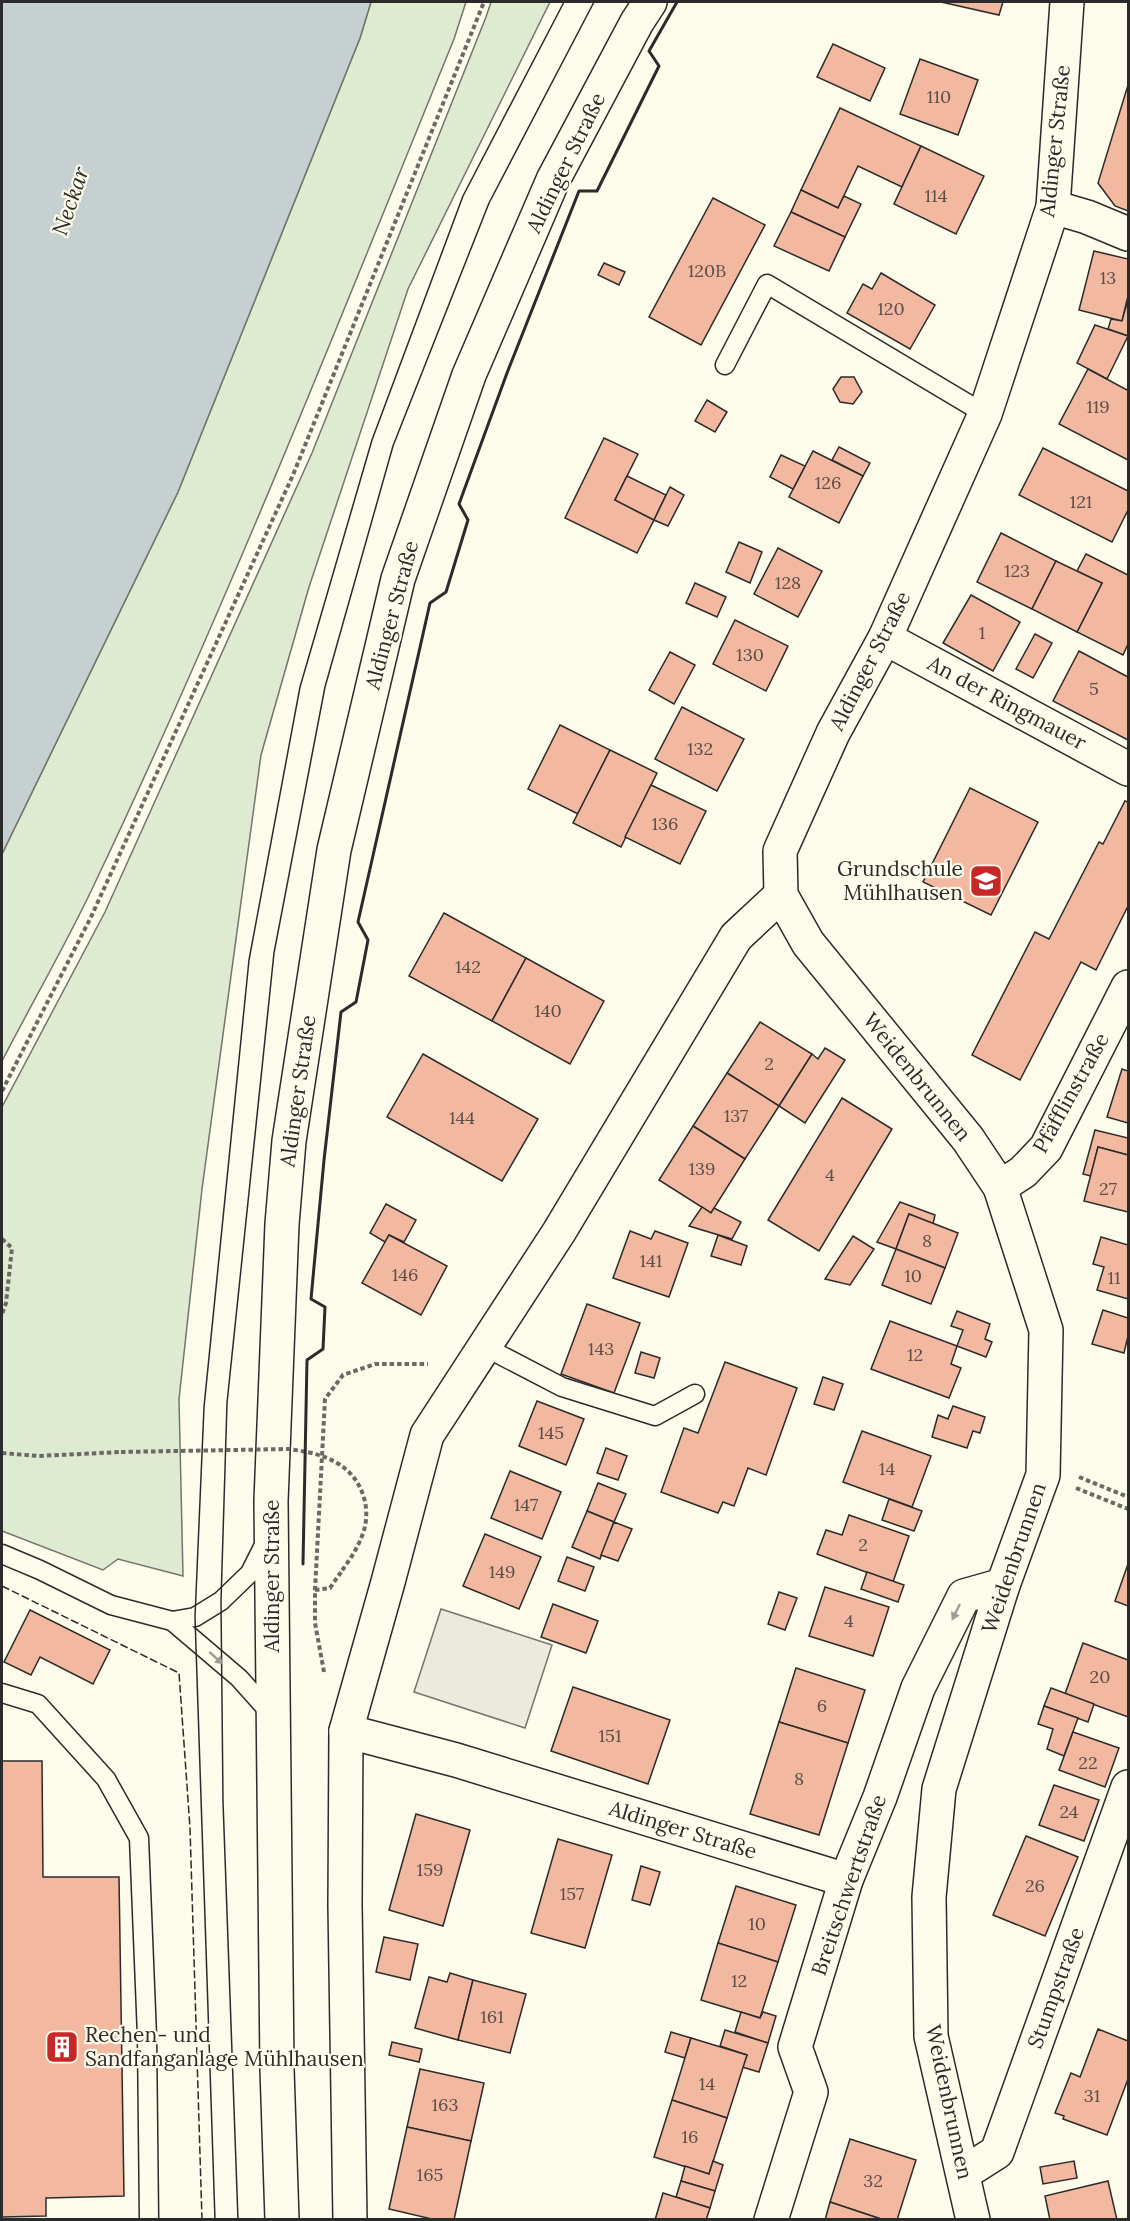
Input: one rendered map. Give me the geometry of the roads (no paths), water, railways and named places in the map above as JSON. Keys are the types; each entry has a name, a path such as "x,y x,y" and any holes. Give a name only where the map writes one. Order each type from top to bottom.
{"street":[{"name":"Aldinger Straße","path":"781,895 780,851 833,733 885,638 985,414 1053,207 1067,2"},
{"name":"Aldinger Straße","path":"282,2220 276,2069 270,1534 282,1224 289,1141 334,850 398,579 469,375 554,180 643,8"},
{"path":"1053,207 1087,217 1128,234"},
{"name":"An der Ringmauer","path":"885,638 1128,769"},
{"path":"350,2220 345,1905 346,1731 427,1435 559,1232 736,937 781,895"},
{"name":"Weidenbrunnen","path":"781,895 808,943 968,1138 1000,1187 1046,1330 1043,1469 1003,1585 939,1789 929,1897 932,2037 973,2220"},
{"name":"Pfäfflinstraße","path":"1000,1187 1023,1172 1046,1148 1128,987"},
{"name":"Breitschwertstraße","path":"771,2220 811,2092 795,2047 846,1880 880,1797 918,1688 964,1596 1003,1585"},
{"name":"Aldinger Straße","path":"346,1731 456,1760 846,1880"},
{"name":"Stumpstraße","path":"964,2173 997,2152 1128,1787"}],"lane":[{"path":"725,366 766,284 985,414"},
{"path":"484,1347 562,1387 655,1416 695,1394"},
{"path":"2,1554 111,1605 171,1621 195,1617 221,1601 250,1573 270,1534"},
{"path":"171,1621 239,1678 272,1715"},
{"path":"2,1693 38,1704 106,1779 139,1838 147,2036 149,2220"}],"water":[{"name":"Neckar","path":"2,2 371,2 360,38 178,492 2,854"}],"tram line":[{"path":"215,2220 195,1617 204,1407 249,960 300,687 372,440 463,196 564,2"},
{"path":"238,2220 223,1801 221,1601 227,1403 274,953 325,687 393,446 489,203 594,2"}],"place":[{"name":"Grundschule Mühlhausen","path":"986,881"},
{"name":"Rechen- und Sandfanganlage Mühlhausen","path":"62,2047"}]}
